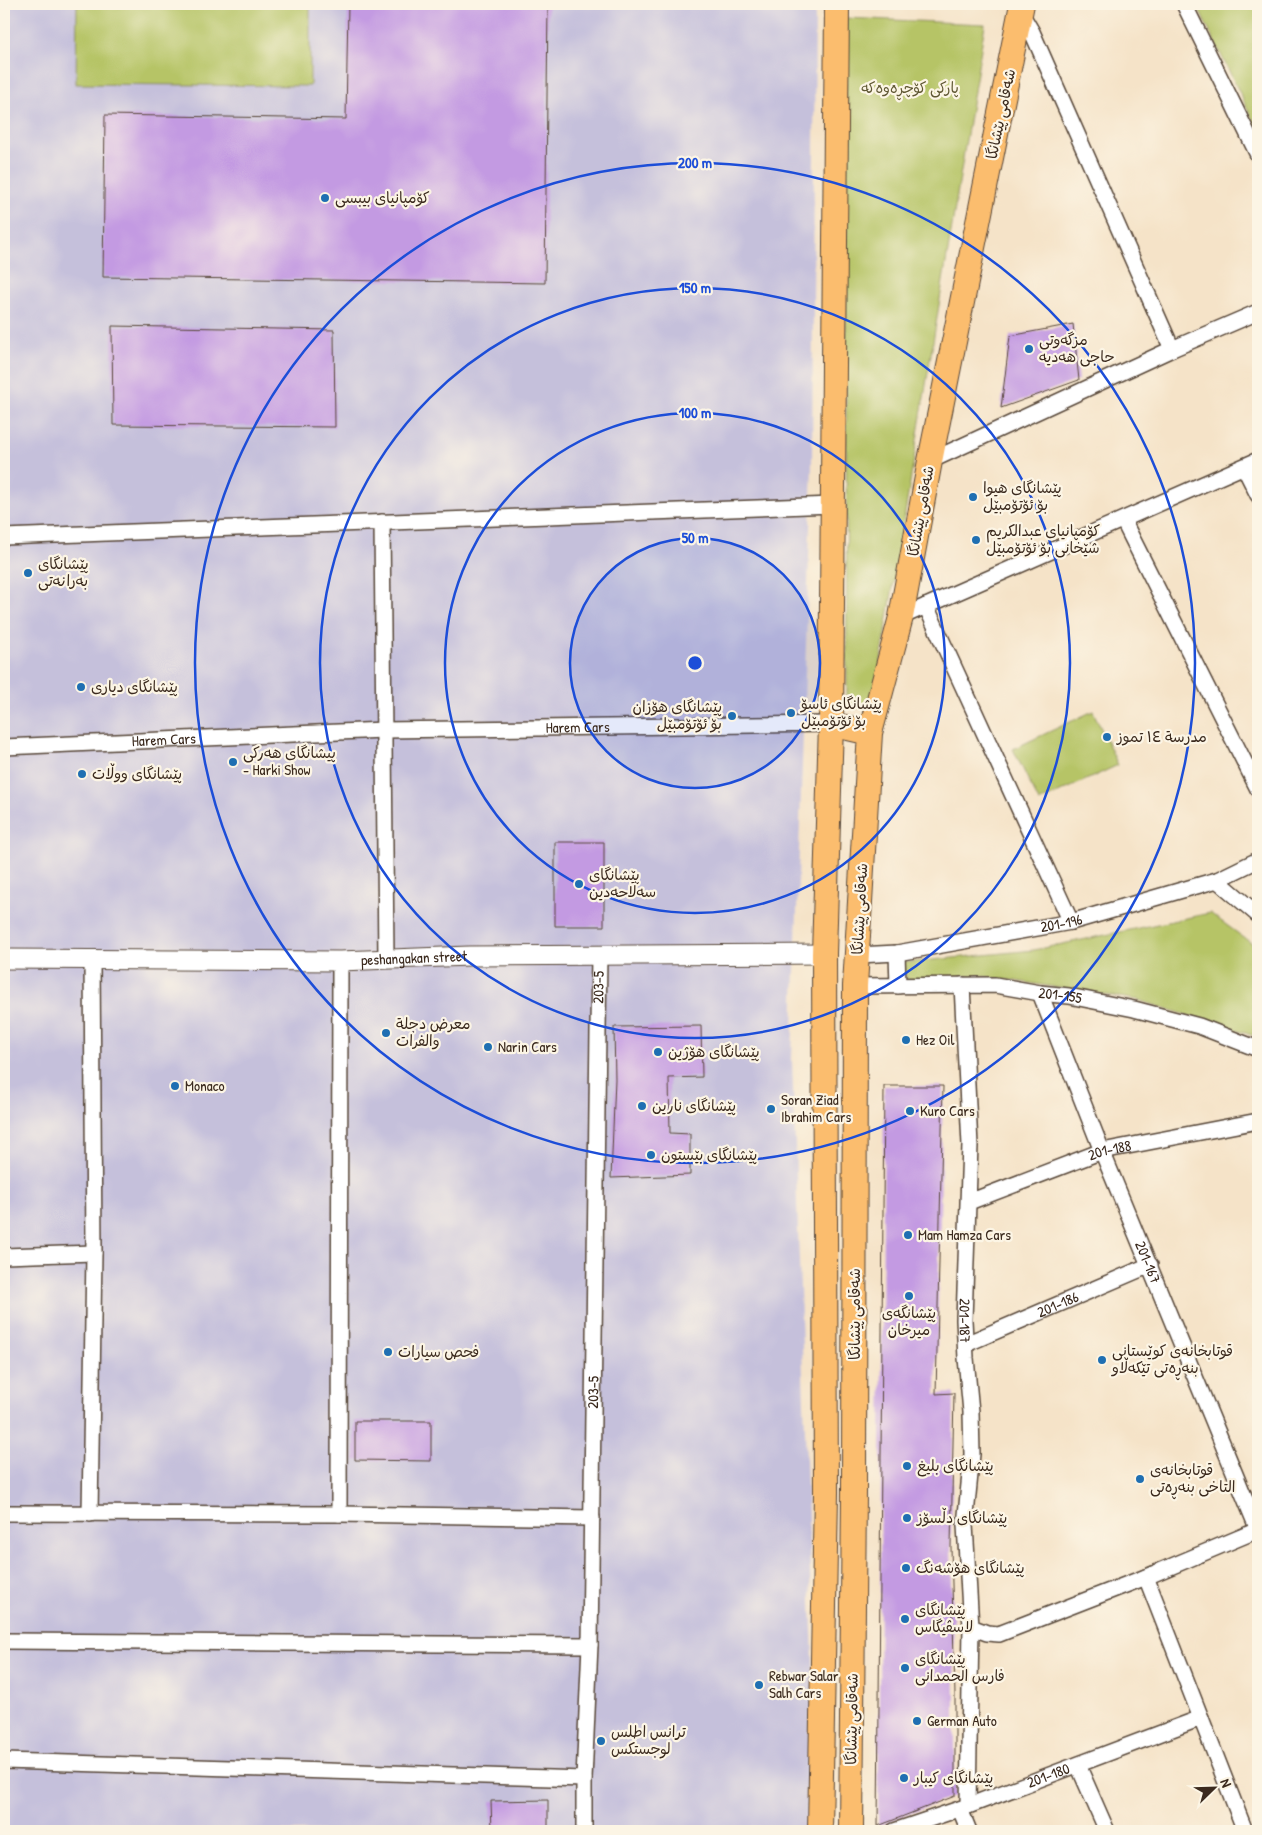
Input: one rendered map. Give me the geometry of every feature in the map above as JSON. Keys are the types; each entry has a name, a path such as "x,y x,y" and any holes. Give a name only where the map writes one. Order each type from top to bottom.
{"main road":[{"name":"شەقامی پێشانگا","path":"820,1831 826,1492 824,954 831,724 837,4"},
{"name":"شەقامی پێشانگا","path":"851,1831 855,986 870,733 902,617 930,461 1021,10"},
{"path":"831,724 870,733"},
{"path":"826,1492 854,1492"}],"street":[{"path":"1184,4 1258,154"},
{"path":"1021,10 1172,348"},
{"path":"930,461 1172,348 1258,312"},
{"path":"902,617 1258,460"},
{"path":"1244,467 1258,495"},
{"path":"4,536 832,505"},
{"path":"1123,520 1258,789"},
{"path":"382,522 386,960"},
{"path":"926,606 1071,922"},
{"name":"Harem Cars","path":"4,746 384,730 831,724"},
{"name":"201-196","path":"858,955 898,953 1071,922 1217,880 1258,860"},
{"path":"1217,880 1258,915"},
{"path":"898,953 898,986"},
{"name":"peshangakan street","path":"4,959 340,961 469,956 599,954 824,954"},
{"name":"203-5","path":"584,1831 584,1779 590,1645 599,954"},
{"path":"90,1514 94,1253 92,959"},
{"path":"339,1514 340,961"},
{"name":"201-187","path":"962,985 970,1116 969,1202 964,1320 971,1412 972,1454 965,1524 971,1627 964,1808"},
{"name":"201-155","path":"855,986 995,985 1069,996 1134,1009 1198,1026 1258,1049"},
{"name":"201-167","path":"1040,993 1102,1151 1258,1530"},
{"name":"201-188","path":"969,1202 1102,1151 1258,1122"},
{"path":"4,1256 94,1253"},
{"name":"201-186","path":"966,1344 1150,1265"},
{"path":"4,1513 339,1514 592,1518"},
{"path":"971,1627 986,1633 998,1634 1146,1577 1258,1530"},
{"path":"1146,1577 1245,1831"},
{"path":"4,1641 590,1645"},
{"name":"201-180","path":"894,1831 964,1808 1200,1718"},
{"path":"4,1761 584,1779"},
{"path":"1078,1765 1107,1831"},
{"path":"964,1808 969,1831"},
{"path":"1253,1831 1258,1830"}],"shaded area":[{"path":"4,4 815,4 812,467 792,1059 819,1831 4,1831"}],"green space":[{"path":"77,4 310,4 310,86 76,84"},
{"path":"1196,4 1258,4 1258,130"},
{"name":"پارکی کۆچڕەوەکە","path":"845,18 985,24 873,709 847,708"},
{"path":"1093,711 1118,765 1039,802 1013,749"},
{"path":"1210,913 1258,948 1258,1037 1138,1000 977,975 907,980 902,963 1034,950"}],"building":[{"name":"كۆمپانیای بیبسی","path":"348,4 548,4 545,283 103,277 105,115 346,119"},
{"path":"1073,324 1079,380 1001,408 1010,336"},
{"path":"112,326 334,330 335,427 113,425"},
{"name":"پێشانگای سەلاحەدین","path":"555,842 604,842 604,926 555,926"},
{"path":"701,1026 702,1077 669,1078 670,1133 690,1134 690,1175 611,1178 615,1079 614,1027"},
{"path":"884,1086 943,1086 936,1394 954,1393 951,1547 955,1695 955,1796 878,1826"},
{"path":"355,1421 431,1421 431,1461 355,1460"},
{"path":"548,1800 548,1831 492,1831 491,1801"}],"place":[{"name":"كۆمپانیای بیبسی","path":"325,198"},
{"name":"مزگەوتی حاجی هەدیە","path":"1029,349"},
{"name":"پێشانگای هیوا بۆ ئۆتۆمبێل","path":"973,497"},
{"name":"کۆمپانیای عبدالكريم شێخانی بۆ ئۆتۆمبێل","path":"976,540"},
{"name":"پێشانگای بەرانەتی","path":"28,573"},
{"name":"پێشانگای دیاری","path":"81,687"},
{"name":"پێشانگای ئاسۆ بۆ ئۆتۆمبێل","path":"791,713"},
{"name":"پێشانگای هۆزان بۆ ئۆتۆمبێل","path":"732,716"},
{"name":"مدرسة ١٤ تموز","path":"1107,737"},
{"name":"پیشانگای هەرکی - Harki Show","path":"233,762"},
{"name":"پێشانگای ووڵات","path":"82,774"},
{"name":"پێشانگای سەلاحەدین","path":"579,884"},
{"name":"معرض دجلة والفرات","path":"386,1033"},
{"name":"Hez Oil","path":"906,1040"},
{"name":"Narin Cars","path":"488,1047"},
{"name":"پێشانگای هۆژین","path":"658,1052"},
{"name":"Monaco","path":"175,1086"},
{"name":"پێشانگای نارین","path":"642,1106"},
{"name":"Soran Ziad Ibrahim Cars","path":"771,1109"},
{"name":"Kuro Cars","path":"910,1111"},
{"name":"پێشانگای بێستون","path":"651,1155"},
{"name":"Mam Hamza Cars","path":"908,1235"},
{"name":"پێشانگەی میرخان","path":"909,1296"},
{"name":"فحص سيارات","path":"388,1352"},
{"name":"قوتابخانەی کوێستانی بنەڕەتی تێکەڵاو","path":"1102,1360"},
{"name":"پێشانگای بلیغ","path":"907,1466"},
{"name":"قوتابخانەی التاخی بنەڕەتی","path":"1140,1479"},
{"name":"پێشانگای دڵسۆز","path":"907,1518"},
{"name":"پێشانگای هۆشەنگ","path":"906,1568"},
{"name":"پێشانگای لاسڤیگاس","path":"905,1619"},
{"name":"پێشانگای فارس الحمدانی","path":"905,1668"},
{"name":"Rebwar Salar Salh Cars","path":"759,1685"},
{"name":"German Auto","path":"917,1721"},
{"name":"ترانس اطلس لوجستكس","path":"601,1741"},
{"name":"پێشانگای کیبار","path":"904,1778"}]}
